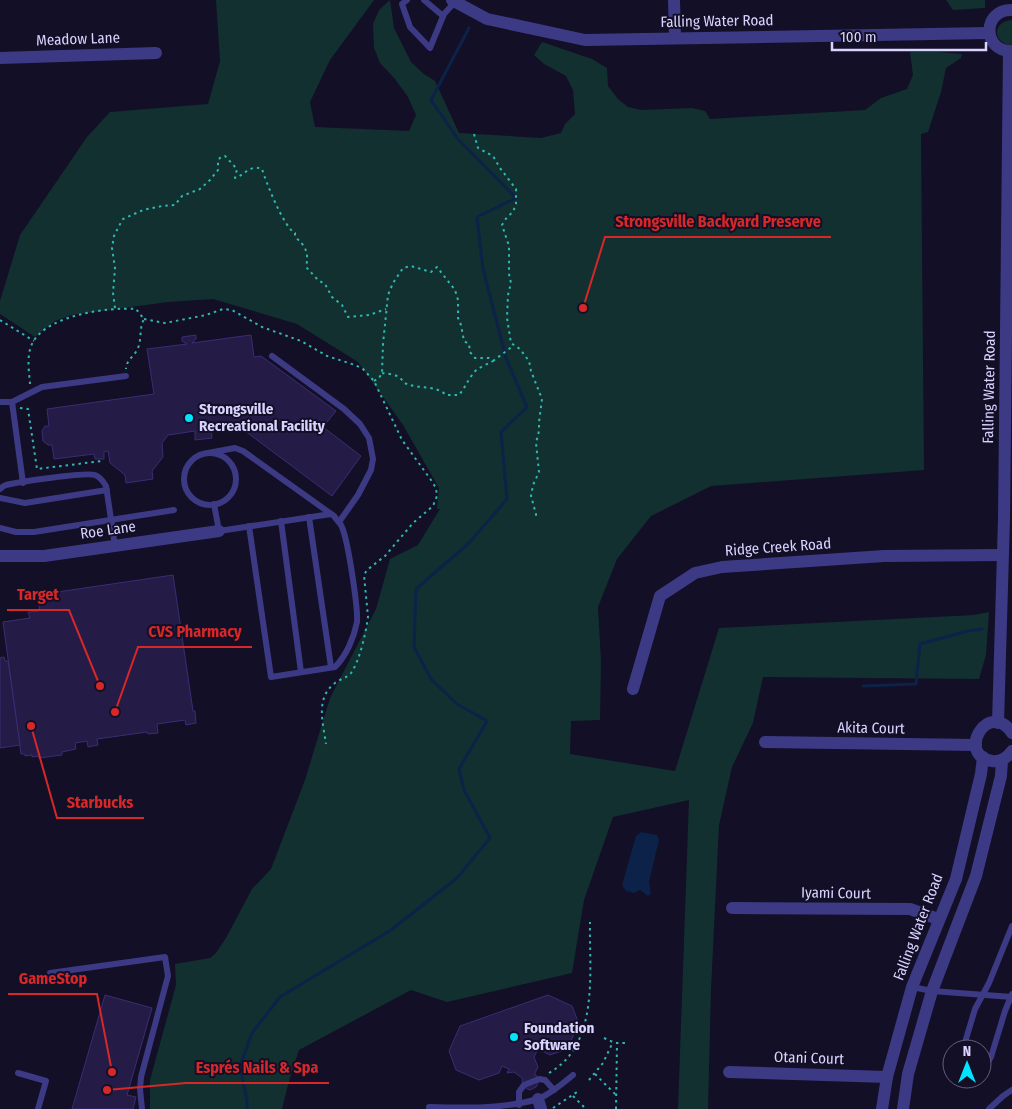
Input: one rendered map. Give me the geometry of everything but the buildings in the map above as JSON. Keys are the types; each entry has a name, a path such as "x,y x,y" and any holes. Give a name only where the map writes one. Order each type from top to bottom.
{"street":[{"path":"674,0 675,38"},
{"name":"Falling Water Road","path":"453,1 487,19 585,40 989,33"},
{"path":"1010,7 994,18 991,22 989,33 996,46 1011,51"},
{"name":"Falling Water Road","path":"998,722 1002,555 1008,518 1011,51"},
{"name":"Meadow Lane","path":"0,58 156,53"},
{"name":"Roe Lane","path":"0,556 44,556 219,531"},
{"name":"Ridge Creek Road","path":"633,689 660,596 695,573 722,567 884,556 1002,555"},
{"path":"1012,733 1004,724 998,722 985,725 977,734 976,746 979,753 989,760 1002,760 1012,751"},
{"name":"Akita Court","path":"765,742 976,746"},
{"name":"Falling Water Road","path":"882,1109 887,1077 912,987 938,919 956,879 982,774 983,757"},
{"path":"902,1109 908,1074 932,991 976,876 1001,776 1002,760"},
{"name":"Iyami Court","path":"732,908 910,910 938,919"},
{"name":"Otani Court","path":"729,1072 887,1077"}],"lane":[{"path":"407,0 402,4 410,27 430,48 443,16 453,1"},
{"path":"424,0 443,16"},
{"path":"272,356 344,409 360,424 369,438 373,459 371,470 358,494 338,522"},
{"path":"0,402 12,402 42,387 126,376"},
{"path":"12,402 23,483"},
{"path":"208,453 220,454 233,467 236,478 233,490 230,495 214,504 200,503 194,500 189,495 184,482 184,475 189,462 194,457 208,453 235,448 243,451 331,514 338,522 346,539 357,620 348,647 342,659 335,667 271,677 249,526"},
{"path":"0,489 4,486 23,483 85,474 96,475 102,479 107,490 116,546"},
{"path":"0,498 25,502 107,490"},
{"path":"214,504 219,531 331,514"},
{"path":"0,528 16,532 34,532 174,510"},
{"path":"309,517 331,667"},
{"path":"281,521 301,672"},
{"path":"966,1039 975,1009 989,983 1012,926"},
{"path":"50,973 165,958 168,976 141,1077 142,1109"},
{"path":"912,987 932,991 1011,996 992,1054"},
{"path":"18,1073 46,1081 38,1109"},
{"path":"429,1106 492,1108 540,1104 573,1075"},
{"path":"519,1105 519,1092 524,1085 539,1079 545,1080 554,1090"},
{"path":"989,1109 1012,1090"}],"path":[{"path":"474,134 476,145 479,149 493,156 516,189 516,204 513,212 504,220 502,225 509,246 509,274 511,283 508,295 507,318 510,341 513,346 520,349 529,361 542,399 536,443 539,472 533,485 531,496 536,518"},
{"path":"115,308 113,293 115,277 113,240 123,219 143,210 175,205 182,196 200,189 210,180 218,170 218,160 225,156 237,169 235,178 252,168 262,169 284,219 292,231 295,232 295,237 306,248 308,255 306,266 318,280 325,284 332,297 342,305 348,317 366,316 386,309"},
{"path":"374,381 382,373 389,290 402,269 411,266 431,272 437,266 455,290 458,300 458,318 464,341 469,344 470,352 475,358 494,360"},
{"path":"31,394 29,356 34,341 46,330 64,320 97,310 115,308 136,309 144,319 165,323 206,315 223,309 232,310 262,327 291,336 327,356 355,364 363,369 374,381 402,440 431,480 436,488 437,496 433,506 364,575 367,624 359,656 351,674 336,682 323,698 322,713 326,744"},
{"path":"126,376 127,362 139,345 140,327 144,319"},
{"path":"0,320 34,341"},
{"path":"382,373 400,377 404,383 409,385 437,390 448,395 459,395 464,391 473,374 513,346"},
{"path":"18,408 28,409 37,469 102,461 101,459"},
{"path":"546,1073 550,1074 566,1060 584,1030 589,1006 590,922"},
{"path":"584,1030 593,1034"},
{"path":"604,1038 617,1043 626,1043"},
{"path":"590,1080 607,1056 613,1042"},
{"path":"616,1109 617,1043"},
{"path":"595,1074 616,1095"},
{"path":"552,1109 580,1090"},
{"path":"562,1096 563,1102"},
{"path":"573,1096 586,1109"}],"green space":[{"path":"216,0 374,0 330,60 310,102 315,127 409,131 416,115 408,97 380,63 374,48 373,24 379,10 390,0 394,28 411,62 435,81 459,133 541,138 561,133 565,124 575,114 573,90 566,76 544,64 534,55 542,42 592,59 607,68 608,86 618,99 628,107 641,110 692,108 705,111 710,119 865,110 881,98 907,89 913,75 910,52 962,54 961,58 946,68 941,92 928,132 921,134 924,470 711,486 651,516 617,559 598,607 601,661 600,720 571,721 570,754 675,771 719,628 974,615 989,612 986,655 979,679 763,677 753,723 732,767 719,825 711,990 708,1109 678,1109 689,800 613,817 584,900 572,973 447,1002 411,990 299,1050 282,1109 150,1109 150,1080 176,985 175,964 210,958 216,953 252,889 271,869 305,780 330,698 376,609 390,559 418,545 440,509 437,509 439,488 403,425 358,362 297,324 213,299 168,302 72,315 55,321 35,337 0,314 0,301 20,235 87,137 110,112 208,104 220,61"},
{"path":"946,0 985,0 985,8 953,10"},
{"path":"1012,20 1012,45 1005,44 998,37 998,28 1005,21"}],"water":[{"path":"641,832 657,835 659,840 649,882 651,893 648,896 640,890 634,893 626,891 622,885 636,836"}],"waterway":[{"path":"247,1109 240,1066 252,1033 280,997 391,930 457,878 490,838 464,790 459,769 487,721 457,704 431,679 414,647 416,589 469,543 507,499 501,432 527,407 506,358 483,269 477,217 516,198 458,139 431,100 469,28"},
{"path":"863,686 916,684 920,644 982,629"}],"place":[{"name":"Strongsville Backyard Preserve","path":"583,308"},
{"name":"Strongsville Recreational Facility","path":"189,418"},
{"name":"Target","path":"100,686"},
{"name":"CVS Pharmacy","path":"115,712"},
{"name":"Starbucks","path":"31,726"},
{"name":"Foundation Software","path":"514,1037"},
{"name":"GameStop","path":"112,1072"},
{"name":"Esprés Nails & Spa","path":"107,1090"}]}
